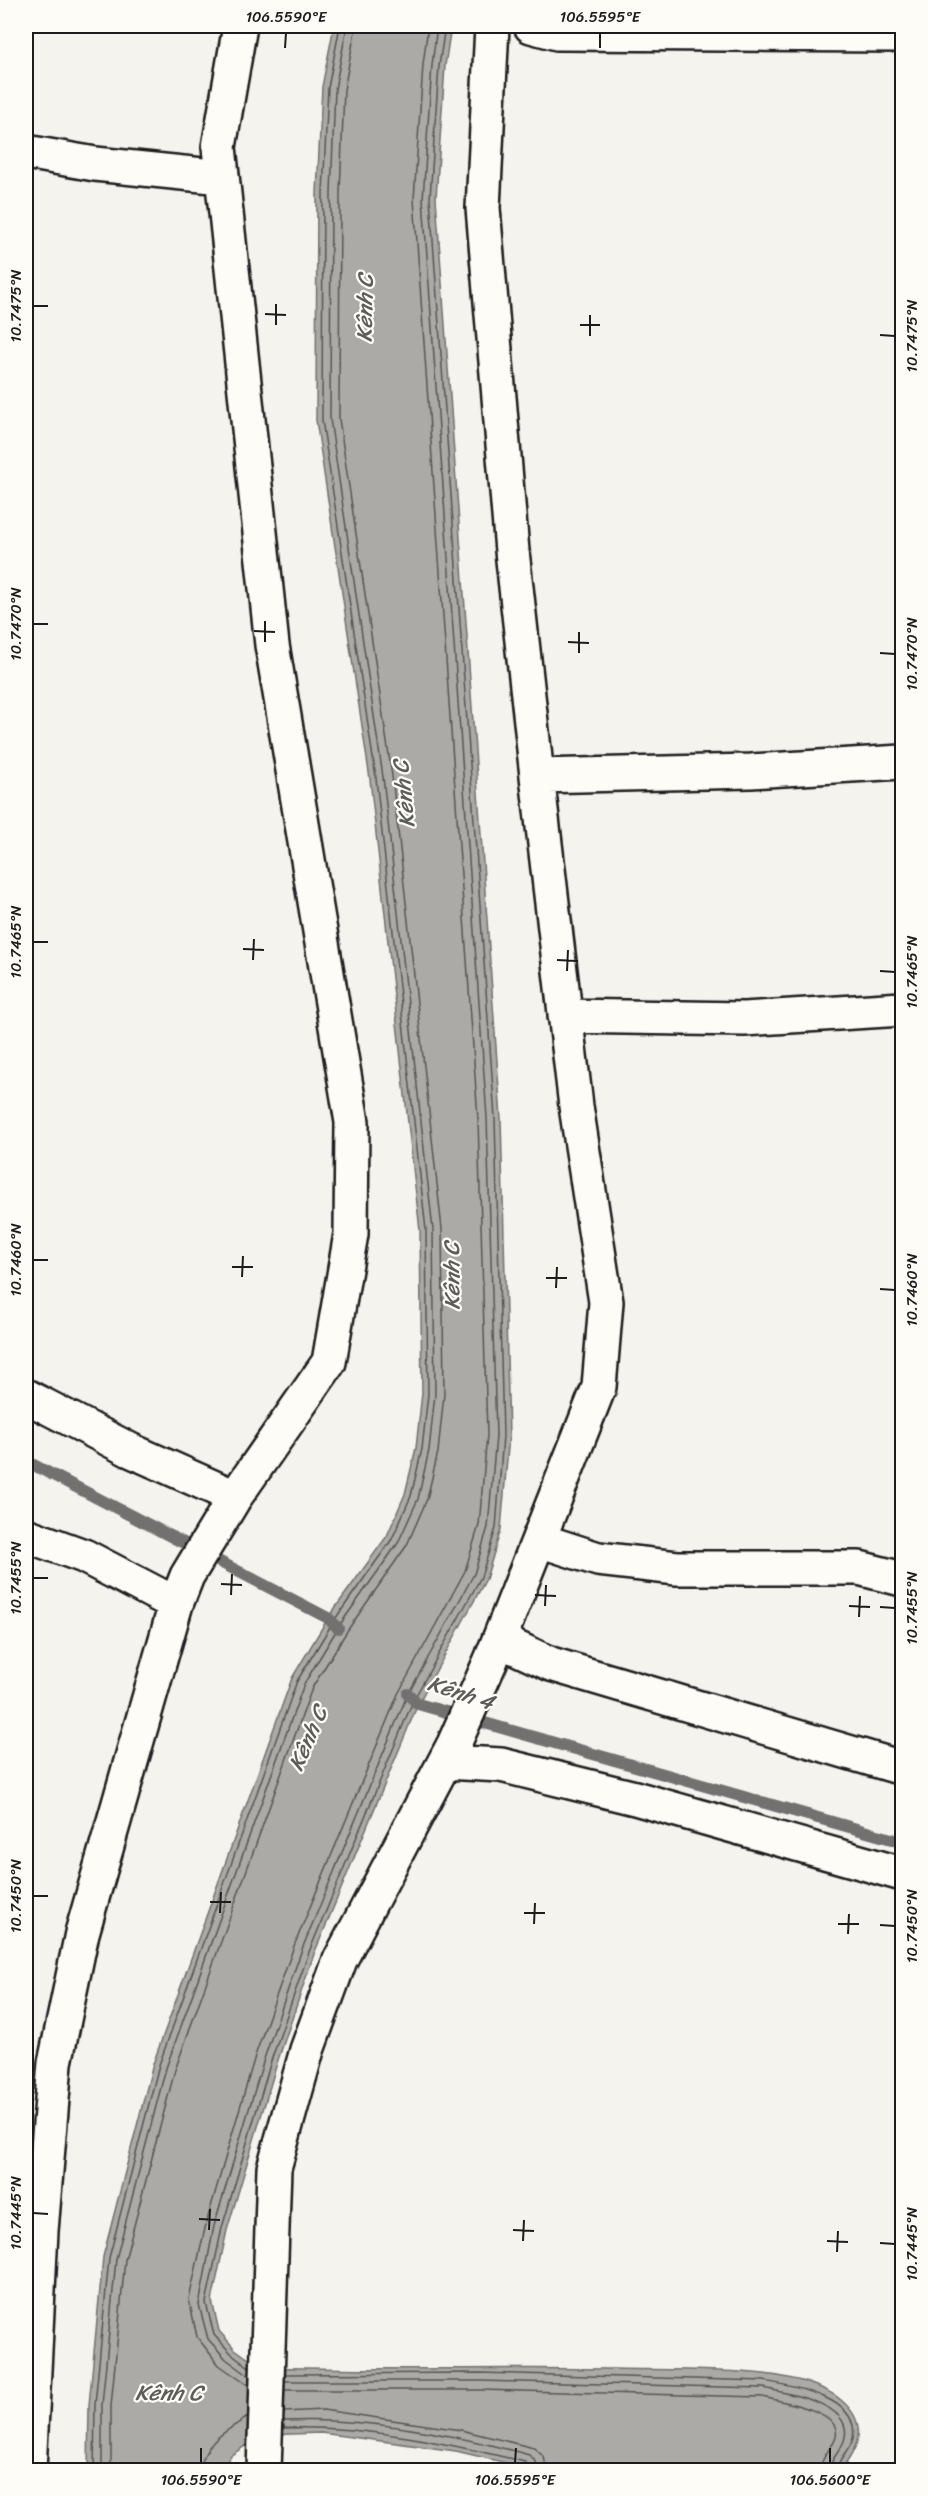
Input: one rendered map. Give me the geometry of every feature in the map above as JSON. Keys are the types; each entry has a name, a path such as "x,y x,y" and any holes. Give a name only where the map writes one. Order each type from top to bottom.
{"street":[{"path":"29,2470 40,2231 55,2063 82,1934 182,1590 227,1509 329,1362 351,1234 351,1122 272,645 219,147 240,26"},
{"path":"264,2470 274,2169 307,2050 340,1960 450,1753 495,1650 599,1387 606,1302 565,1016 537,776 512,551 483,208 492,26"},
{"path":"531,26 557,33 903,35"},
{"path":"26,152 95,164 222,177"},
{"path":"537,776 751,771 903,762"},
{"path":"565,1016 744,1019 903,1009"},
{"path":"26,1395 130,1450 227,1509"},
{"path":"26,1535 182,1590"},
{"path":"539,1540 598,1559 677,1568 859,1568 903,1579"},
{"path":"495,1650 551,1664 903,1768"},
{"path":"450,1753 635,1798 903,1874"}],"water":[{"name":"Kênh C","path":"334,26 451,26 445,66 436,198 501,1118 509,1436 501,1529 486,1579 418,1704 314,1954 277,2063 227,2230 212,2301 219,2331 235,2349 260,2367 690,2370 764,2374 794,2379 833,2394 850,2409 855,2417 858,2426 856,2443 841,2470 536,2470 456,2451 321,2433 262,2435 231,2455 222,2470 88,2470 89,2405 103,2257 153,2064 292,1678 328,1618 387,1536 405,1494 416,1448 422,1393 420,1231 370,779 316,420 317,193 322,87"}],"waterway":[{"name":"Kênh 4","path":"26,1461 328,1618 338,1628"},
{"name":"Kênh 4","path":"408,1694 418,1704 902,1842"}]}
